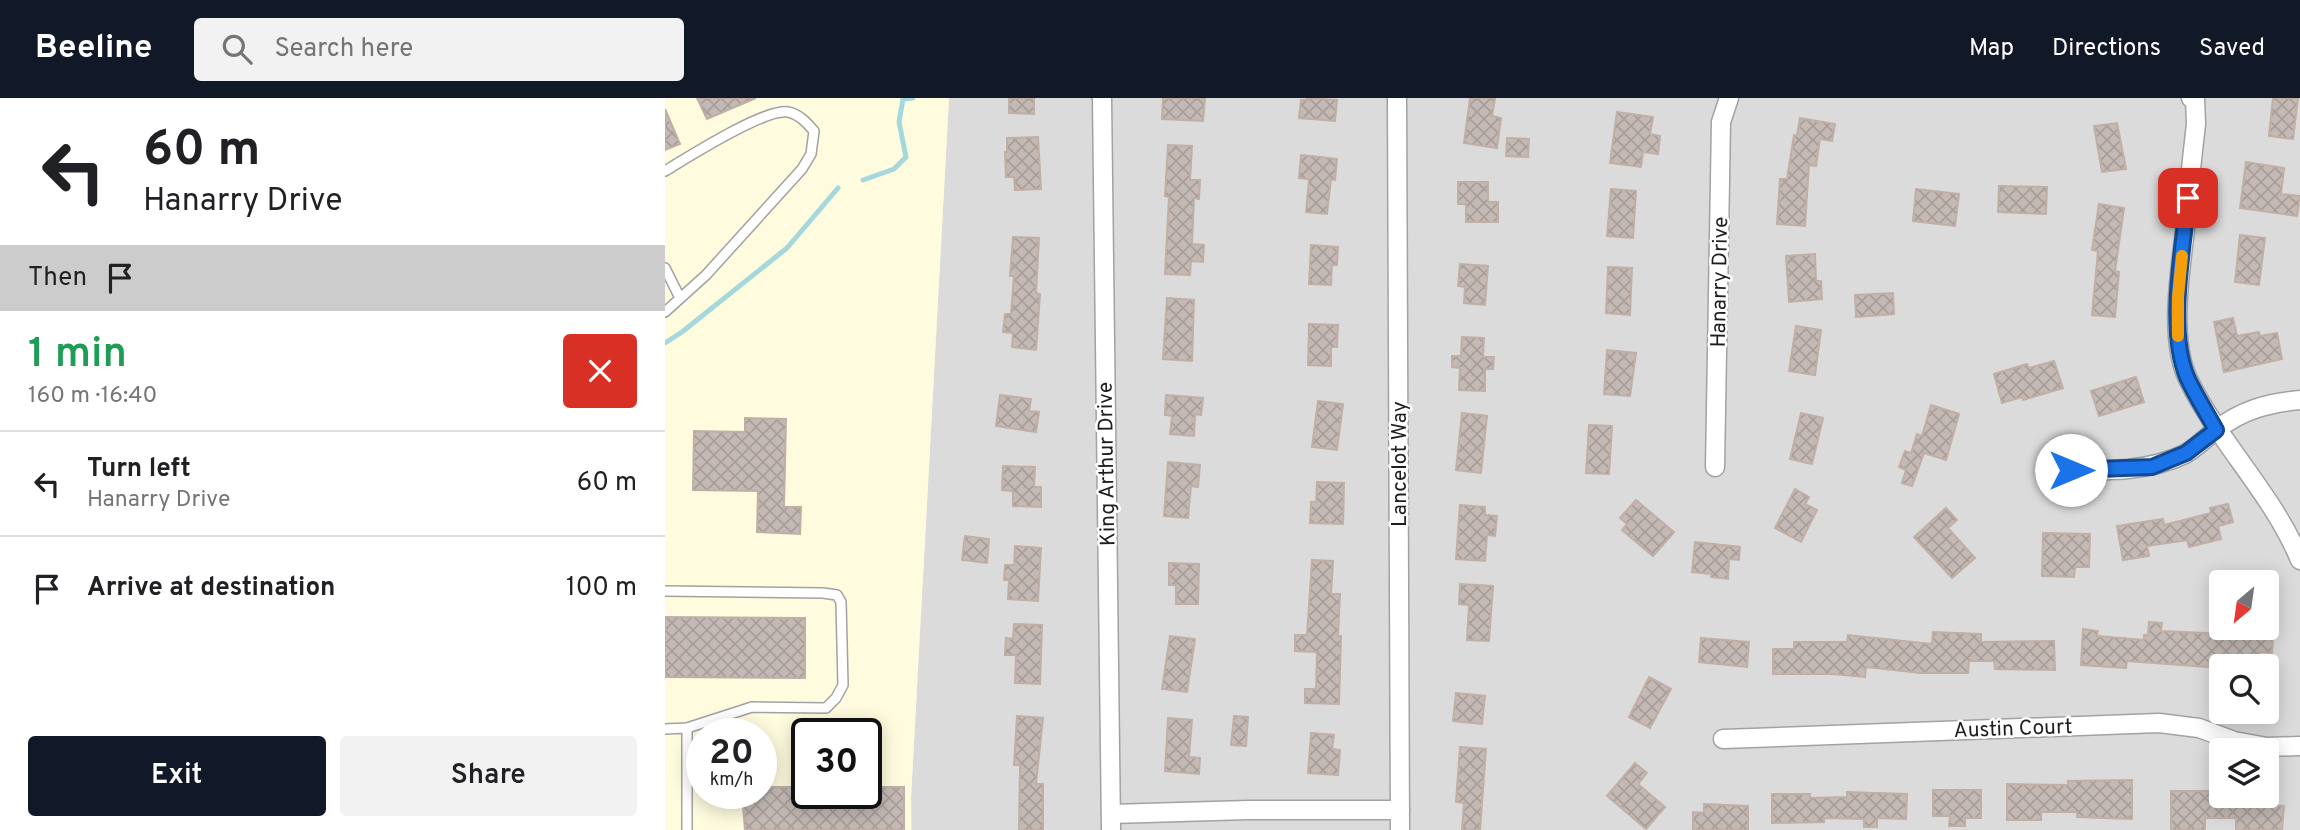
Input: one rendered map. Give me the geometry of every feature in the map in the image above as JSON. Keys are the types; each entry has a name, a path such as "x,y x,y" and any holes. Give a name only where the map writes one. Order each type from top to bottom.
{"street":[{"name":"King Arthur Drive","path":"1102,98 1111,822"},
{"name":"Lancelot Way","path":"1397,98 1401,830"},
{"name":"Hanarry Drive","path":"1715,467 1721,122 1729,98"},
{"path":"2191,98 2195,99 2196,124 2178,297 2179,339 2186,376 2216,430 2241,461 2290,535 2300,561"},
{"path":"2046,470 2121,470 2152,467 2186,453 2236,416 2271,402 2300,400"},
{"name":"Austin Court","path":"1723,739 2159,723 2199,728 2234,741 2256,745 2300,746"},
{"path":"1111,822 1248,810 1400,810"}],"lane":[{"path":"665,171 766,115 788,112 806,122 814,131 811,154 802,169 706,275 665,312"},
{"path":"665,268 680,298"},
{"path":"665,591 823,593 837,595 841,602 843,685 826,708 752,707 718,718"},
{"path":"665,729 686,728"},
{"path":"687,809 687,830"}],"shaded area":[{"path":"665,98 949,98 911,830 665,830"},
{"path":"949,98 2300,98 2300,830 912,830 911,798"}],"building":[{"path":"697,98 756,98 707,119"},
{"path":"1009,98 1034,98 1034,114 1009,113"},
{"path":"1163,98 1205,98 1203,121 1162,119"},
{"path":"1470,98 1495,98 1492,116 1501,118 1497,148 1464,143"},
{"path":"2273,98 2298,98 2293,139 2269,136"},
{"path":"1301,100 1337,100 1335,121 1299,118"},
{"path":"665,109 680,144 665,150"},
{"path":"1617,112 1653,117 1650,134 1660,136 1658,154 1643,152 1641,167 1610,163"},
{"path":"1800,118 1835,124 1832,141 1820,139 1816,166 1809,165 1805,226 1777,224 1780,179 1787,179 1794,135 1797,136"},
{"path":"2117,123 2126,169 2102,172 2094,126"},
{"path":"1038,137 1041,189 1015,190 1014,177 1006,177 1007,138"},
{"path":"1507,138 1529,139 1528,157 1506,156"},
{"path":"1168,145 1192,146 1190,180 1200,180 1199,199 1194,198 1192,244 1204,245 1203,262 1191,261 1190,275 1165,274 1169,197 1165,196"},
{"path":"1301,155 1337,159 1335,180 1331,179 1327,214 1306,212 1309,179 1299,178"},
{"path":"2246,162 2284,168 2281,194 2300,196 2297,216 2240,208"},
{"path":"1458,182 1488,182 1488,202 1498,202 1498,222 1466,222 1466,204 1458,204"},
{"path":"1999,186 2047,187 2046,214 1998,212"},
{"path":"1611,189 1636,191 1633,238 1607,236"},
{"path":"1916,189 1959,194 1955,226 1913,221"},
{"path":"2099,204 2124,208 2115,271 2119,272 2115,317 2092,315 2098,251 2092,250"},
{"path":"2240,235 2265,238 2259,285 2235,282"},
{"path":"1013,237 1039,238 1036,293 1040,294 1036,350 1012,347 1013,333 1003,332 1005,314 1011,314"},
{"path":"1311,245 1338,247 1337,265 1332,265 1331,285 1309,284"},
{"path":"1815,254 1816,281 1821,281 1822,299 1789,302 1786,256"},
{"path":"1460,264 1488,266 1485,305 1464,303 1465,287 1458,286"},
{"path":"1608,267 1632,268 1630,315 1606,313"},
{"path":"1893,293 1894,314 1856,317 1855,295"},
{"path":"1167,298 1194,300 1192,361 1163,359"},
{"path":"2233,318 2237,336 2259,332 2260,336 2277,333 2282,359 2224,372 2214,322"},
{"path":"1309,324 1338,325 1337,347 1331,347 1331,366 1308,365"},
{"path":"1796,326 1821,330 1815,375 1789,371"},
{"path":"1462,337 1484,338 1483,357 1494,357 1493,369 1485,369 1485,391 1459,390 1460,368 1452,367 1452,356 1461,356"},
{"path":"1607,350 1636,353 1630,396 1604,394"},
{"path":"2054,361 2063,388 2023,400 2022,397 2002,403 1994,374 2027,364 2029,368"},
{"path":"2136,377 2144,402 2099,416 2091,391"},
{"path":"1000,395 1031,399 1029,411 1039,412 1036,432 996,426"},
{"path":"1166,395 1203,398 1201,415 1195,414 1194,436 1170,434 1172,416 1165,415"},
{"path":"1318,401 1343,404 1337,450 1312,447"},
{"path":"1931,405 1959,414 1946,460 1924,453 1912,486 1902,483 1906,470 1899,467 1905,451 1911,453 1917,434 1922,436"},
{"path":"1462,413 1487,416 1481,473 1456,470"},
{"path":"1801,413 1823,418 1812,464 1790,459"},
{"path":"745,418 786,419 784,507 801,507 800,534 757,532 758,491 693,490 694,431 745,432"},
{"path":"1589,425 1612,426 1609,474 1586,473"},
{"path":"1168,462 1200,465 1198,487 1191,486 1188,518 1164,516"},
{"path":"1003,466 1035,467 1034,487 1041,487 1041,507 1013,506 1013,491 1002,490"},
{"path":"1317,482 1344,483 1343,524 1310,523 1311,502 1316,502"},
{"path":"1795,489 1809,497 1805,504 1817,510 1801,542 1775,528"},
{"path":"1636,500 1674,532 1653,556 1622,530 1627,524 1620,518"},
{"path":"2228,504 2233,522 2218,526 2221,539 2189,547 2187,540 2147,546 2149,556 2123,560 2117,526 2163,519 2164,525 2211,513 2210,508"},
{"path":"1460,505 1485,507 1485,515 1497,516 1495,536 1487,535 1485,561 1456,559"},
{"path":"1946,508 1957,520 1948,528 1975,558 1952,578 1914,537"},
{"path":"2043,533 2090,534 2089,567 2075,567 2074,577 2042,576"},
{"path":"965,536 989,539 987,563 962,560"},
{"path":"1695,542 1740,547 1739,560 1729,559 1728,579 1692,572"},
{"path":"1015,546 1041,548 1038,601 1008,599 1009,580 1004,580 1005,565 1014,565"},
{"path":"1312,560 1333,561 1331,594 1340,594 1339,704 1305,703 1305,689 1316,689 1317,652 1295,651 1295,635 1307,635"},
{"path":"1169,563 1199,564 1198,604 1176,604 1176,585 1169,585"},
{"path":"1460,584 1493,586 1489,641 1467,640 1469,605 1459,604"},
{"path":"665,617 805,618 805,678 665,677"},
{"path":"2149,622 2162,623 2161,631 2209,633 2209,640 2273,640 2272,653 2209,654 2209,667 2127,661 2126,668 2081,665 2083,629 2098,631 2097,636 2144,640 2144,635 2148,635"},
{"path":"1014,624 1042,625 1040,684 1015,683 1016,655 1005,655 1006,638 1013,639"},
{"path":"1933,632 1981,634 1981,642 2054,641 2055,670 1995,669 1994,661 1969,661 1968,673 1921,673 1866,667 1865,677 1773,674 1773,649 1794,649 1794,642 1847,642 1848,635 1932,644"},
{"path":"1170,636 1195,639 1187,692 1162,689"},
{"path":"1701,638 1749,642 1747,667 1699,662"},
{"path":"1649,677 1671,689 1650,728 1629,717"},
{"path":"1456,693 1485,696 1482,724 1453,721"},
{"path":"1017,716 1043,718 1036,784 1043,784 1043,830 1019,830 1020,765 1014,765"},
{"path":"1234,716 1248,717 1246,746 1231,745"},
{"path":"1168,718 1192,720 1189,757 1200,758 1199,774 1165,771"},
{"path":"1311,733 1334,735 1332,749 1340,750 1338,775 1308,773"},
{"path":"1460,747 1486,749 1480,830 1462,830 1464,803 1456,802"},
{"path":"1635,763 1647,773 1638,784 1665,807 1646,829 1607,796"},
{"path":"2132,780 2132,819 2077,817 2077,812 2041,812 2041,820 2007,820 2007,784 2068,785 2068,781"},
{"path":"777,787 791,787 791,809 882,809 882,787 904,787 904,830 745,830 743,809 777,809"},
{"path":"1933,790 1981,790 1981,818 1965,818 1965,826 1949,826 1950,816 1933,816"},
{"path":"2171,791 2209,791 2209,808 2284,806 2282,830 2236,830 2236,818 2205,818 2205,830 2171,830"},
{"path":"1847,792 1907,794 1906,819 1877,818 1877,827 1864,827 1864,819 1824,818 1824,822 1772,823 1772,794 1810,794 1810,798 1847,797"},
{"path":"1704,804 1748,806 1748,830 1693,830 1693,812 1704,813"}],"waterway":[{"path":"863,180 894,169 906,157 899,122 903,99 913,98"},
{"path":"665,343 787,248 838,188"}],"slow traffic":[{"path":"2178,336 2182,256"}],"route":[{"path":"2071,470 2152,467 2186,453 2216,430 2186,376 2179,339 2178,297 2188,198"}]}
